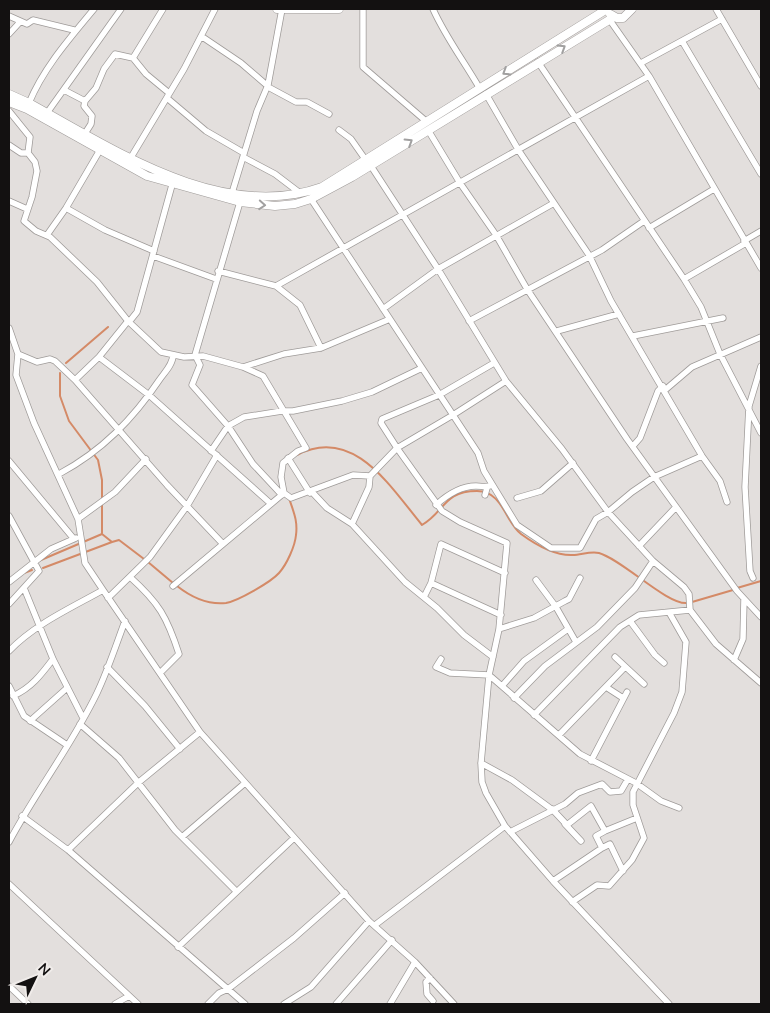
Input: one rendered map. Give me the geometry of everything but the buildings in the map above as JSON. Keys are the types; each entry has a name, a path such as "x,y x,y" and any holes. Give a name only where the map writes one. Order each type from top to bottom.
{"main road":[{"path":"277,9 339,9"},
{"path":"9,102 27,109 147,176 172,185 240,202 275,206 295,204 311,199 371,166 428,126 483,92 607,9 611,18"},
{"path":"483,92 538,62 611,18 626,17 632,9"},
{"path":"9,94 29,103 130,159 168,176 232,193 271,198 301,194 322,187 366,159 428,126"}],"street":[{"path":"29,103 37,84 74,30 94,9"},
{"path":"47,113 121,9"},
{"path":"134,58 163,9"},
{"path":"130,159 168,96 215,9"},
{"path":"232,193 268,84 282,9"},
{"path":"363,9 362,67 428,126 460,183 496,235 527,289 654,478 735,588 761,617"},
{"path":"433,9 451,46 465,62 519,151 589,255 619,314 664,388 702,456 720,481 726,502"},
{"path":"716,9 761,86"},
{"path":"9,16 27,24 33,20 74,30"},
{"path":"611,18 649,76 761,268"},
{"path":"641,63 722,20"},
{"path":"9,34 20,22"},
{"path":"201,36 241,63 268,84 270,88 296,102 307,102 329,114"},
{"path":"682,41 761,174"},
{"path":"84,135 91,124 92,116 84,106 85,101 96,88 104,69 115,54 134,58 146,74 206,131 275,174 301,194"},
{"path":"538,62 684,279 707,322 720,354 761,432"},
{"path":"276,286 345,250 649,76"},
{"path":"64,90 85,101"},
{"path":"9,111 30,137 28,153 35,162 37,170 36,182 24,221 47,235 97,282 129,322 164,354 195,355 243,367 263,376 282,411 288,417 306,448 283,463 281,471 283,494"},
{"path":"339,130 351,139 366,159"},
{"path":"9,145 22,153 28,153"},
{"path":"47,235 66,208 100,150"},
{"path":"371,166 438,269 506,381 573,463 608,512 653,561 684,587 690,598 690,608 716,644 734,660 760,678"},
{"path":"74,380 99,357 137,312 172,185"},
{"path":"649,228 714,189"},
{"path":"311,199 478,453 490,487 506,503 517,525 551,548 580,548 596,519 654,478 702,456"},
{"path":"9,201 28,209"},
{"path":"240,202 218,271 195,355 200,365 192,385 228,426 253,464 283,494 291,498 353,475 371,475"},
{"path":"383,309 438,269 554,203"},
{"path":"66,208 105,230 216,279"},
{"path":"469,321 589,255 602,250 644,221"},
{"path":"684,279 761,231"},
{"path":"218,271 276,286 300,306 321,348"},
{"path":"556,331 619,314"},
{"path":"633,336 723,318"},
{"path":"243,367 284,354 321,348 390,319"},
{"path":"9,328 18,354 16,375 34,423 78,519 77,538"},
{"path":"633,446 640,438 658,391 692,367 761,337 761,342"},
{"path":"18,354 37,362 50,359 55,360 223,544"},
{"path":"59,474 92,455 118,431 149,395 172,362 173,355"},
{"path":"99,357 149,395 270,504"},
{"path":"494,363 439,395 382,419 381,423 442,511 460,522 507,542 501,615 489,675 481,763 482,782 486,793 504,826 572,902 669,1004"},
{"path":"753,578 750,571 746,487 749,406 761,366"},
{"path":"211,451 228,426 244,418 342,401 372,392 422,368"},
{"path":"9,378 16,375"},
{"path":"352,524 369,488 371,475 397,448 506,381"},
{"path":"108,598 150,557 187,506 217,455"},
{"path":"78,519 115,492 146,459"},
{"path":"290,460 311,492 328,508 352,524 397,575 424,597 464,635 493,657"},
{"path":"9,461 77,538 86,563 108,598 200,732 372,923 415,962 454,1004"},
{"path":"517,498 541,491 573,463"},
{"path":"436,504 447,495 459,490 478,486 490,487"},
{"path":"485,495 490,487"},
{"path":"175,584 283,494"},
{"path":"639,546 676,506"},
{"path":"9,516 39,571 9,604"},
{"path":"9,582 33,561 51,549 77,538"},
{"path":"424,597 432,583 441,544 505,572"},
{"path":"514,698 545,666 597,627 642,577 653,561"},
{"path":"130,576 147,592 164,614 179,654 160,673"},
{"path":"499,629 534,618 569,599 580,578"},
{"path":"536,580 556,607 576,642"},
{"path":"432,583 501,615"},
{"path":"24,588 53,659 82,721 119,758 139,782 143,792 182,837 236,892"},
{"path":"9,651 19,640 103,590"},
{"path":"734,660 743,639 744,599"},
{"path":"534,715 620,627 638,616 670,614 690,608"},
{"path":"572,902 597,885 609,886 632,860 644,838 636,818 633,792 674,713 682,692 686,642 670,614"},
{"path":"9,841 22,816 82,721 97,693 125,621"},
{"path":"630,621 655,655 664,663"},
{"path":"502,686 524,661 568,630"},
{"path":"615,657 644,684"},
{"path":"13,696 26,690 53,659"},
{"path":"441,659 436,667 450,673 489,675 534,715 591,761 636,783 661,801 679,808"},
{"path":"559,735 625,667"},
{"path":"107,668 145,706 180,749"},
{"path":"9,686 20,709 30,721 67,745"},
{"path":"606,687 623,698"},
{"path":"30,721 67,688"},
{"path":"591,761 627,692"},
{"path":"68,850 139,782 200,732"},
{"path":"481,763 512,780 552,809 567,825 591,806 605,831"},
{"path":"510,832 599,784 602,784 610,792 621,791 628,779"},
{"path":"182,837 245,783"},
{"path":"552,809 581,841"},
{"path":"22,816 68,850 245,1004"},
{"path":"602,848 596,836 636,818"},
{"path":"284,1004 311,987 372,923 504,826"},
{"path":"178,947 294,838"},
{"path":"553,881 610,844 623,871"},
{"path":"9,884 138,1004"},
{"path":"208,1004 219,993 228,989 294,938 345,893"},
{"path":"336,1004 392,940"},
{"path":"393,1003 415,962"},
{"path":"430,978 426,982 426,994 433,1001"},
{"path":"9,986 28,1004"},
{"path":"115,1004 129,996"}],"waterway":[{"path":"66,363 108,327"},
{"path":"60,373 60,396 69,421 98,460 102,480 102,533"},
{"path":"297,455 317,448 336,448 353,454 384,479 422,525 430,520 445,503 457,494 477,491 486,492 498,501 516,529 539,546 552,552 566,555 599,553 620,564 668,597 678,602 687,603"},
{"path":"177,586 188,594 200,599 213,603 226,603 246,595 275,577 288,560 295,539 296,520 289,498"},
{"path":"41,560 102,534 112,542 119,540 144,559"},
{"path":"43,568 112,542"},
{"path":"148,562 173,583"},
{"path":"24,573 32,570"},
{"path":"737,588 761,581"},
{"path":"692,602 733,590"}]}
